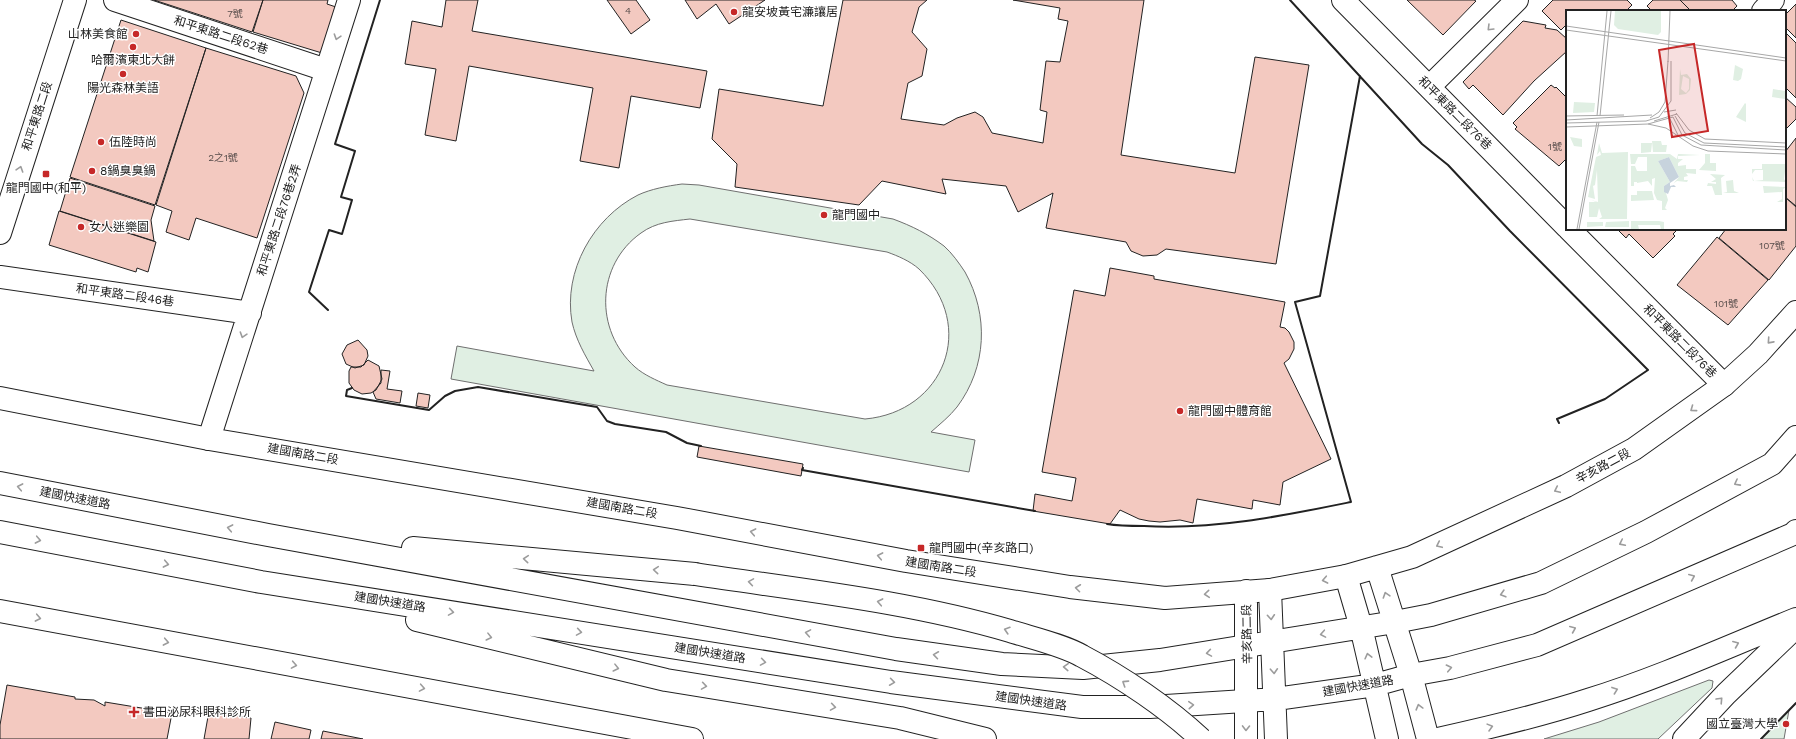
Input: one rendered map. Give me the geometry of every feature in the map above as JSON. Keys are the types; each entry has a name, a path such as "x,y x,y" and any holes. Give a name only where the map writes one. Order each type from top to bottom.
{"main road":[{"name":"和平東路二段","path":"0,233 75,0"},
{"name":"和平東路二段62巷","path":"115,0 326,70"},
{"name":"和平東路二段76巷2弄","path":"209,439 349,0"},
{"name":"和平東路二段76巷","path":"1343,0 1565,221"},
{"path":"1429,87 1517,0"},
{"path":"1763,10 1773,0"},
{"name":"和平東路二段76巷","path":"1574,230 1724,386"},
{"name":"和平東路二段46巷","path":"0,277 250,313"},
{"name":"辛亥路二段","path":"1246,739 1246,591 1270,590 1346,576 1412,557 1566,486 1634,450 1724,386 1758,354 1796,312"},
{"name":"建國南路二段","path":"0,398 209,439 677,518 906,561 1070,587 1165,598 1246,591"},
{"path":"1395,622 1431,615 1540,583 1646,532 1772,464 1796,437"},
{"name":"建國快速道路","path":"0,483 268,535 896,649 1002,664 1084,668 1160,660 1273,643 1395,622"},
{"path":"1411,675 1450,668 1537,645 1793,534 1796,531"},
{"name":"建國快速道路","path":"0,532 261,582 891,682 1082,707 1150,708 1276,699 1376,685 1411,675"},
{"name":"建國快速道路","path":"268,535 695,574 874,601 971,619 1081,655 1179,719 1201,739"},
{"path":"1377,567 1411,675 1428,739"},
{"path":"1346,576 1376,685 1387,739"},
{"name":"建國快速道路","path":"261,582 666,680 900,718 985,739"},
{"path":"1270,590 1276,699 1276,739"},
{"path":"0,611 692,739"},
{"path":"1438,739 1474,732 1588,700 1699,659 1796,619"},
{"path":"1684,739 1726,694 1796,628"}],"green space":[{"path":"682,184 699,185 893,219 926,234 947,249 965,272 973,289 981,323 981,341 979,358 967,391 957,407 931,432 975,440 969,472 451,379 457,346 594,371 576,335 572,322 570,303 572,284 577,265 585,248 607,217 622,205 643,193 659,188","holes":["690,219 887,252 904,259 919,269 937,292 947,316 949,340 944,363 932,383 915,401 892,413 865,419 667,385 650,377 635,367 622,352 612,335 607,317 606,298 609,280 615,262 626,246 647,229 677,220"]},
{"path":"1709,680 1713,681 1712,688 1658,739 1544,739 1599,722"},
{"path":"1789,710 1784,739 1761,739"}],"building":[{"path":"154,0 263,0 252,32"},
{"path":"263,0 328,0 327,4 336,7 322,53 253,32"},
{"path":"446,0 478,0 472,31 707,71 700,108 631,96 619,168 580,161 593,88 469,66 456,141 425,135 436,69 405,64 412,21 442,27"},
{"path":"607,0 636,0 650,20 631,34"},
{"name":"龍安坡黃宅濂讓居","path":"685,0 765,0 729,24 716,4 697,19"},
{"path":"843,0 927,0 919,7 912,32 927,49 922,76 908,83 901,119 944,125 957,118 975,112 983,117 992,133 1043,143 1047,112 1040,110 1046,61 1060,62 1068,21 1058,19 1060,8 1013,0 1144,0 1121,155 1235,173 1255,57 1309,65 1276,264 1166,249 1157,255 1143,256 1131,251 1126,242 1046,228 1053,193 1018,212 1006,186 942,179 946,194 882,181 859,205 735,187 737,164 712,139 719,89 823,106"},
{"path":"1407,0 1474,0 1476,1 1443,35"},
{"path":"1553,0 1627,0 1632,5 1627,10 1566,10 1566,27 1565,26 1561,30 1542,11"},
{"path":"1653,0 1680,0 1690,10 1651,10 1647,6"},
{"path":"1680,0 1732,0 1737,6 1733,10 1690,10"},
{"path":"1796,4 1796,38 1786,28 1786,14"},
{"path":"121,20 206,48 155,205 70,177"},
{"path":"1523,21 1546,25 1545,28 1557,30 1566,38 1566,52 1534,81 1503,115 1473,85 1469,89 1463,82"},
{"path":"1786,33 1796,43 1796,98 1786,88"},
{"path":"206,48 296,76 304,93 257,238 196,218 189,240 166,232 172,211 156,205"},
{"path":"1551,85 1555,88 1556,87 1566,97 1566,159 1559,166 1515,129 1517,127 1513,123"},
{"path":"1786,98 1796,107 1796,119 1786,129"},
{"path":"1796,138 1796,206 1786,198 1786,151"},
{"path":"70,178 155,206 151,220 154,241 60,211"},
{"path":"1786,198 1796,207 1796,246 1769,280 1719,238 1725,230 1786,230"},
{"name":"女人迷樂園","path":"59,211 156,242 148,272 137,268 136,272 49,245"},
{"path":"1618,230 1677,230 1673,234 1675,236 1653,258 1629,234 1626,238"},
{"path":"1717,237 1768,280 1728,325 1677,285"},
{"name":"龍門國中體育館","path":"1110,268 1154,276 1154,279 1285,302 1280,327 1285,328 1289,332 1294,342 1294,349 1289,359 1284,363 1331,459 1283,482 1280,505 1253,500 1252,509 1197,499 1193,523 1180,520 1160,522 1149,521 1139,519 1120,510 1110,524 1033,511 1035,494 1072,501 1076,478 1042,472 1074,290 1105,296"},
{"path":"358,340 367,350 368,356 364,365 355,368 346,364 342,354 347,345"},
{"path":"368,360 379,366 382,379 376,390 371,393 362,394 354,390 349,383 349,371 351,367 361,367"},
{"path":"381,370 390,371 387,389 402,391 400,403 376,399 373,392 381,383"},
{"path":"418,393 430,395 428,408 416,406"},
{"path":"699,446 803,464 801,476 697,457"},
{"path":"7,685 75,697 75,699 94,700 105,706 105,702 172,713 167,739 0,739 0,725"},
{"path":"209,711 251,718 249,739 204,739"},
{"path":"275,722 311,730 309,739 271,739"},
{"path":"323,731 363,739 321,739"}],"wall":[{"path":"328,310 309,292 329,230 342,234 352,200 341,197 355,151 335,144 380,0"},
{"path":"1290,0 1422,144 1448,165 1510,231 1648,370 1605,399 1557,419 1559,423"},
{"path":"1107,524 1170,527 1223,524 1274,517 1351,502 1295,302 1320,296 1360,76"},
{"path":"352,388 347,390 346,396 429,410 445,396 455,391 478,387 597,407 607,421 615,424 666,432 687,443 701,446"},
{"path":"803,468 802,470 1035,511"},
{"path":"1761,739 1796,703"}],"place":[{"name":"龍安坡黃宅濂讓居","path":"734,12"},
{"name":"山林美食館","path":"136,34"},
{"name":"哈爾濱東北大餅","path":"133,47"},
{"name":"陽光森林美語","path":"123,74"},
{"name":"伍陸時尚","path":"101,142"},
{"name":"8鍋臭臭鍋","path":"92,171"},
{"name":"龍門國中(和平)","path":"46,174"},
{"name":"龍門國中","path":"824,215"},
{"name":"女人迷樂園","path":"81,227"},
{"name":"龍門國中體育館","path":"1180,411"},
{"name":"龍門國中(辛亥路口)","path":"921,548"},
{"name":"書田泌尿科眼科診所","path":"134,712"},
{"name":"國立臺灣大學","path":"1786,724"}]}
